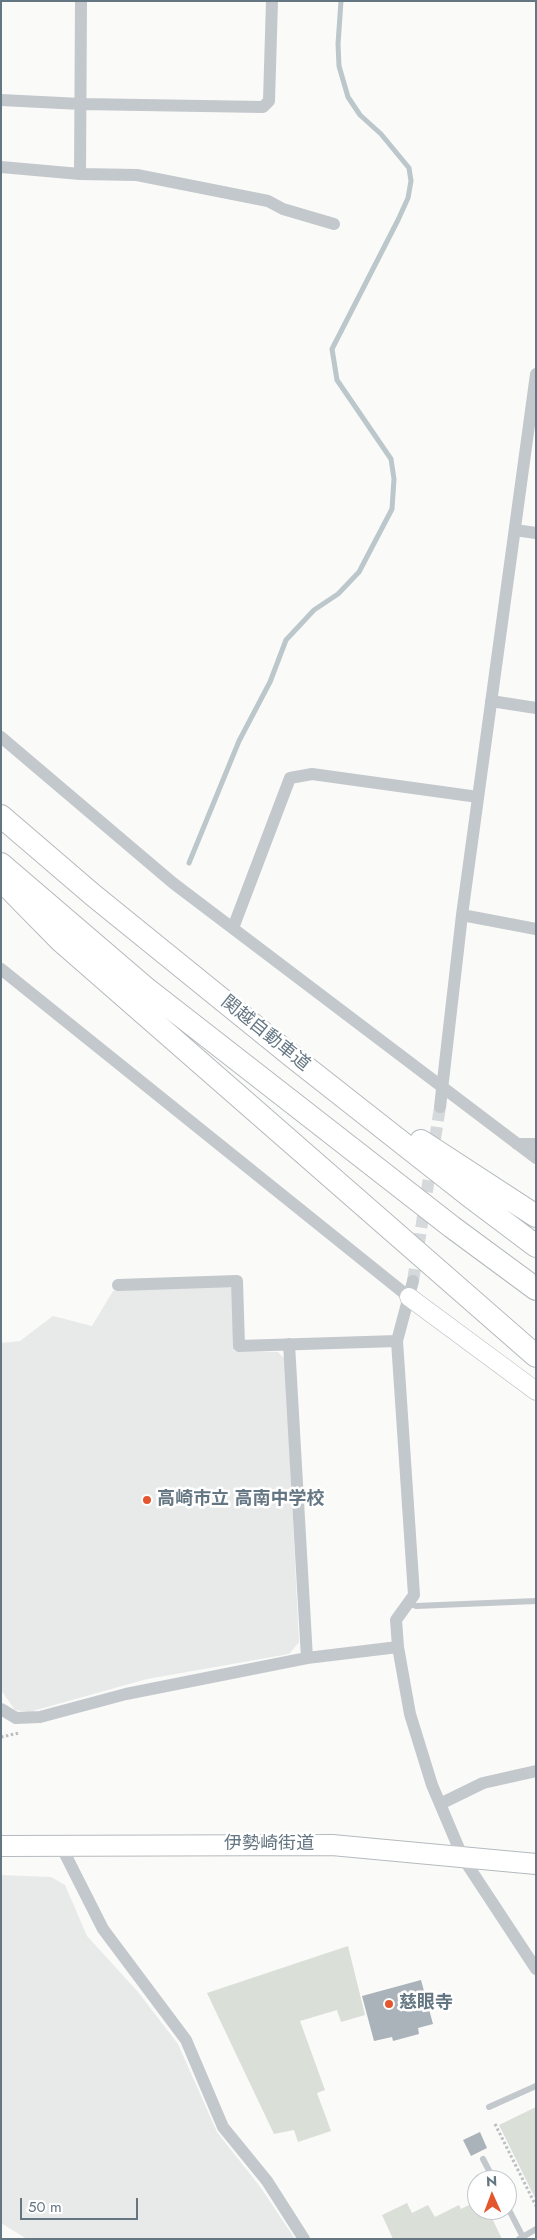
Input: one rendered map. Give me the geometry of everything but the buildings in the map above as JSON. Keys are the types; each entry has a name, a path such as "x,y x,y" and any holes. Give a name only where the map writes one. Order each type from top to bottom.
{"highway":[{"name":"関越自動車道","path":"1,816 93,895 293,1057 536,1246"},
{"name":"関越自動車道","path":"1,864 156,996 452,1228 536,1289"},
{"path":"1,880 61,941 536,1356"},
{"path":"293,1057 536,1216"}],"main road":[{"name":"伊勢崎街道","path":"1,1846 332,1845 536,1864"}],"street":[{"path":"80,1 80,174"},
{"path":"1,100 81,104 263,107 270,101 272,1"},
{"path":"1,167 80,174 137,175 268,202 283,209 334,224"},
{"path":"440,1106 462,915 536,374"},
{"path":"515,530 536,532"},
{"path":"491,701 536,708"},
{"path":"1,737 173,882 536,1158"},
{"path":"233,928 290,778 312,774 478,797"},
{"path":"462,915 536,929"},
{"path":"1,969 411,1289 536,1391"},
{"path":"517,1144 536,1144"},
{"path":"118,1285 237,1281 240,1346 398,1341"},
{"path":"411,1289 398,1341 414,1595 396,1620 398,1647 410,1714 432,1785 463,1858 536,1969"},
{"path":"289,1344 307,1658"},
{"path":"1,1709 16,1718 40,1717 126,1694 307,1658 398,1647"},
{"path":"440,1804 483,1782 536,1771"},
{"path":"61,1846 103,1929 186,2040 223,2127 267,2181 304,2239"}],"lane":[{"path":"408,1603 416,1606 536,1601"},
{"path":"490,2108 536,2086"},
{"path":"483,2159 489,2170"},
{"path":"514,2220 522,2238 536,2229"}],"path":[{"path":"495,2124 536,2206"}],"shaded area":[{"name":"高崎市立 高南中学校","path":"227,1285 232,1289 234,1351 278,1352 285,1359 299,1642 289,1654 147,1679 29,1712 15,1710 1,1690 1,1343 20,1341 53,1316 92,1326 113,1291"},
{"path":"1,1875 51,1877 65,1885 87,1936 138,1992 178,2044 217,2132 261,2188 295,2239 27,2239 1,2223"},
{"path":"348,1946 365,2015 341,2022 337,2010 300,2021 325,2090 317,2093 331,2131 298,2142 294,2130 274,2134 207,1993"},
{"path":"536,2107 536,2200 499,2125"},
{"path":"407,2203 412,2213 428,2205 435,2217 459,2205 461,2209 467,2206 467,2220 493,2220 502,2239 393,2239 382,2215"}],"waterway":[{"path":"189,863 239,741 270,682 286,640 314,610 338,594 359,572 392,509 394,479 391,459 337,380 332,349 398,220 408,198 411,181 409,168 381,134 360,115 348,97 339,66 338,44 341,1"}],"tunnel":[{"path":"413,1281 440,1107"}],"place":[{"name":"高崎市立 高南中学校","path":"147,1500"},
{"name":"慈眼寺","path":"389,2004"}]}
